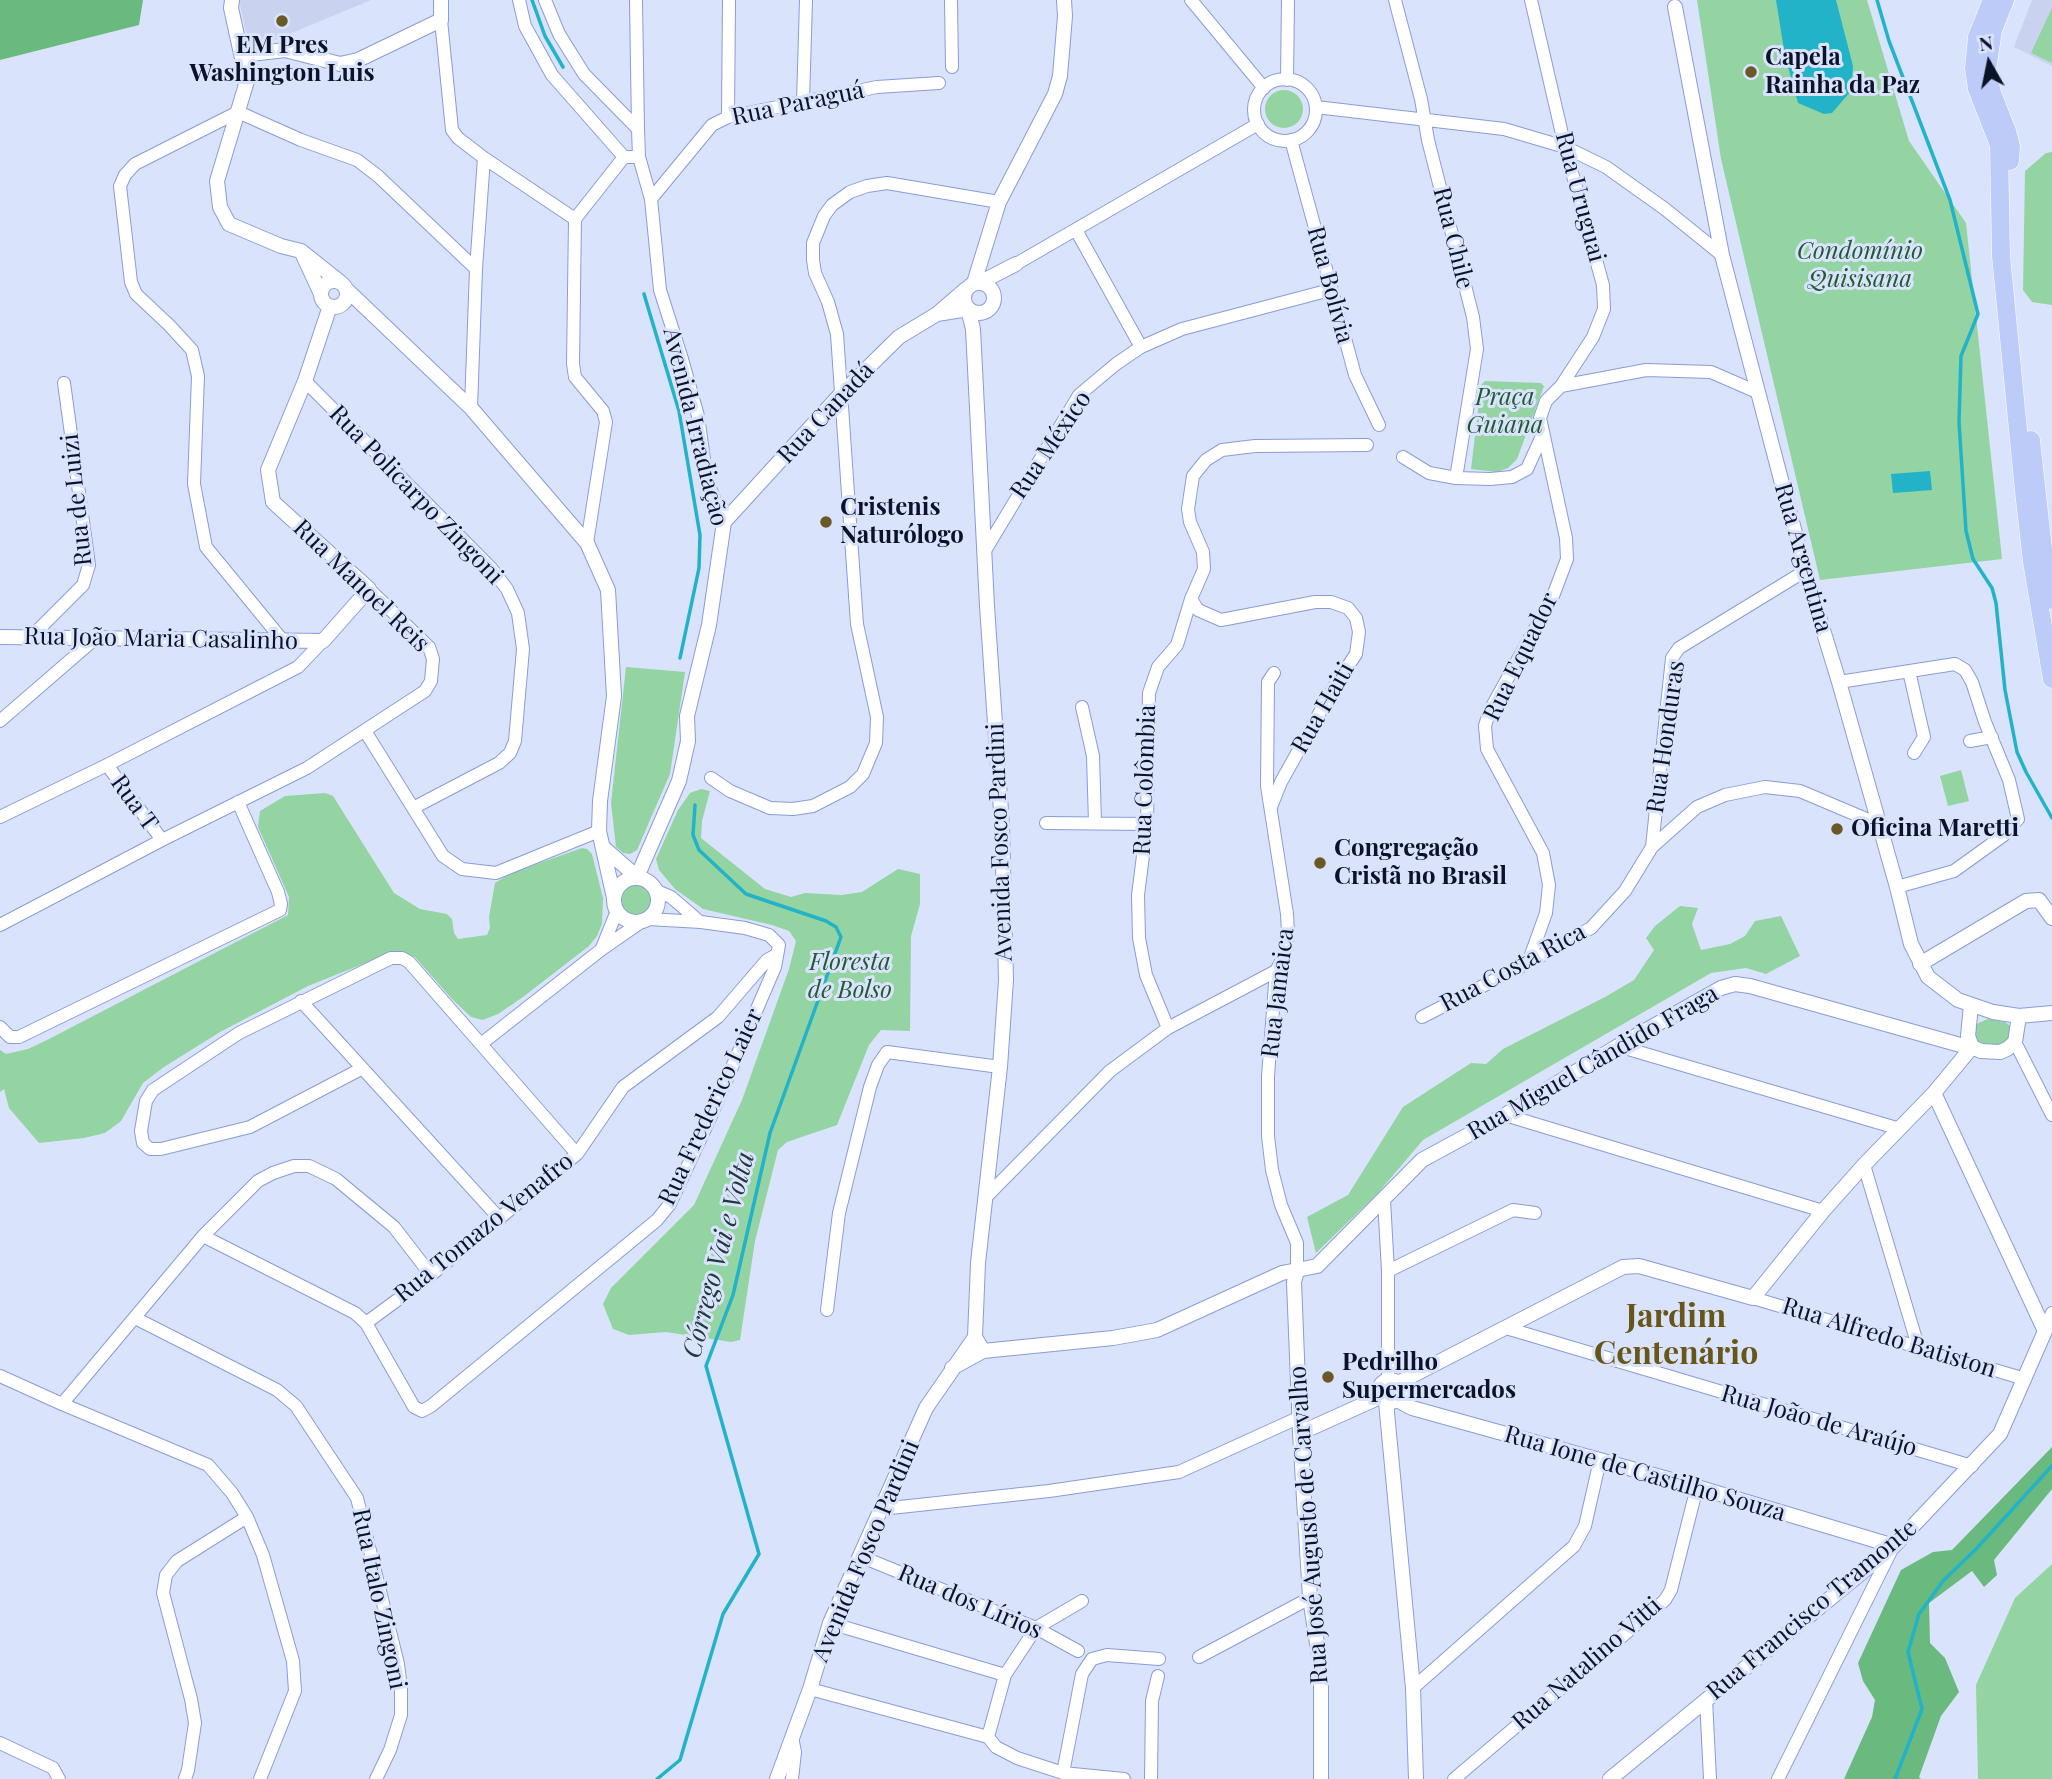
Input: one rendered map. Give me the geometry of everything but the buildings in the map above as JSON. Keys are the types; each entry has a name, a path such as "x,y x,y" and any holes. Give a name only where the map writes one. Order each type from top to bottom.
{"main road":[{"path":"1992,0 1977,37 1975,68 1977,89 1999,145 2001,256 2022,477 2032,562 2052,679"},
{"path":"2005,0 1993,30 1987,70 1992,93 2011,146 2008,237 2043,549 2052,600"}],"street":[{"path":"232,0 231,8 247,81 217,181 219,206 229,224 281,246 301,251 343,285 471,408 587,542 608,590 614,696 600,801 599,831 615,905 627,921 701,922 745,928 769,935 779,945 775,955"},
{"path":"441,0 452,130 484,158 575,219"},
{"path":"519,0 525,26 552,75 624,157 639,157"},
{"path":"545,0 559,34 584,74 638,129"},
{"name":"Avenida Irradiação","path":"636,0 639,157 650,199 660,290 698,416 707,481 724,522 709,625 687,716 688,741 679,781 646,858 647,883"},
{"path":"728,117 729,0"},
{"path":"803,102 806,0"},
{"path":"951,0 952,67"},
{"path":"968,309 964,297 974,285 999,202 1055,94 1060,76 1065,0"},
{"path":"1191,0 1264,88"},
{"path":"1287,80 1288,0"},
{"name":"Rua Chile","path":"1395,0 1473,317 1477,349 1456,478"},
{"name":"Rua Uruguai","path":"1531,0 1565,147 1603,285 1604,309 1594,338 1561,386"},
{"name":"Rua Argentina","path":"1672,2 1722,255 1805,571 1839,682 1911,944 1920,964 1937,985 1971,1005 2019,1016 2052,1013"},
{"path":"242,55 285,50 340,64 358,60 441,20"},
{"path":"1278,80 1287,80 1295,81 1309,91 1316,107 1313,124 1307,132 1291,140 1272,138 1258,124 1255,106 1264,88 1278,80"},
{"name":"Rua Paraguá","path":"650,199 712,125 728,117 877,88 939,83"},
{"path":"1316,107 1504,129 1565,147 1606,167 1665,209 1722,255"},
{"path":"238,112 301,140 356,160 378,176 476,269"},
{"path":"238,112 135,164 120,186 131,282 136,294 192,350 198,376 194,484 206,547 284,642"},
{"path":"937,314 974,285 1076,230 1258,124"},
{"name":"Rua Bolívia","path":"1291,140 1355,375 1379,425"},
{"path":"587,542 606,422 603,411 575,377 573,364 575,219 624,157"},
{"path":"471,408 476,269 484,158"},
{"path":"711,778 747,800 770,808 813,806 850,787 863,774 876,743 877,717 857,624 837,334 828,302 815,273 813,260 813,243 821,222 832,205 850,192 887,183 999,202"},
{"path":"1076,230 1141,347"},
{"path":"301,251 324,301 330,306 338,306 345,301 343,285"},
{"path":"973,329 993,304 995,295 1016,264"},
{"path":"321,294 327,283 343,285"},
{"path":"974,285 990,286 995,295"},
{"name":"Rua México","path":"986,549 1079,395 1116,364 1141,347 1182,328 1330,290"},
{"name":"Rua Manoel Reis","path":"0,925 307,768 425,691 431,681 433,659 429,647 273,502 268,470 305,381 330,306"},
{"path":"937,314 968,309 977,313 987,311"},
{"name":"Avenida Fosco Pardini","path":"777,1779 810,1689 830,1623 862,1557 926,1408 975,1337 978,1263 1000,1067 1006,980 1002,826 987,607 973,329 968,309"},
{"name":"Rua Canadá","path":"724,522 841,395 899,337 937,314"},
{"path":"1561,386 1646,370 1711,372 1757,392"},
{"name":"Rua Policarpo Zingoni","path":"305,381 491,568 507,589 518,613 523,649 515,741 510,753 499,763 413,808"},
{"name":"Rua de Luizi","path":"31,637 83,585 89,565 64,383"},
{"name":"Rua Equador","path":"1528,963 1546,913 1549,885 1543,853 1487,749 1485,726 1489,712 1553,596 1567,559 1566,538 1540,418 1545,401 1561,386"},
{"path":"1403,457 1429,473 1456,478 1490,480 1512,477 1527,469 1542,436"},
{"name":"Rua Colômbia","path":"1168,1028 1146,975 1139,938 1138,895 1147,824 1149,693 1158,667 1177,645 1203,569 1203,552 1190,522 1188,500 1193,476 1206,460 1222,450 1255,446 1367,445"},
{"name":"Rua Honduras","path":"1652,848 1672,658 1679,648 1805,571"},
{"path":"0,817 298,667 369,589"},
{"name":"Rua Haiti","path":"1191,599 1198,610 1221,620 1331,602 1348,608 1356,618 1359,632 1356,654 1334,687 1281,782 1271,807"},
{"name":"Rua João Maria Casalinho","path":"0,637 323,642"},
{"path":"0,721 97,637"},
{"path":"1839,682 1955,664 1965,670 1972,682 2009,780 2018,818 2004,835 1954,871 1897,887"},
{"path":"1909,671 1924,737 1914,753"},
{"name":"Rua Jamaica","path":"1273,673 1268,682 1266,786 1288,932 1286,953 1276,971 1268,1076 1268,1136 1272,1170 1281,1205 1297,1243 1297,1270"},
{"path":"1082,708 1093,756 1095,823"},
{"path":"365,731 443,856 462,869 496,873 599,831"},
{"path":"1970,741 1992,737"},
{"name":"Rua T","path":"107,765 162,840"},
{"name":"Rua Costa Rica","path":"1422,1017 1591,928 1625,891 1652,848 1697,807 1725,795 1765,787 1800,791 1878,824"},
{"path":"0,1027 10,1037 19,1037 280,911 278,892 238,803"},
{"path":"1045,823 1147,824"},
{"path":"605,849 701,922"},
{"path":"602,949 615,905 615,891 624,881 647,883"},
{"path":"481,1044 602,949 657,910 659,904 647,883"},
{"path":"1920,964 2026,901 2039,900 2052,918"},
{"name":"Rua Frederico Laier","path":"366,1323 414,1407 422,1411 657,1220 670,1204 775,967 775,955"},
{"name":"Rua Tomazo Venafro","path":"366,1323 431,1275 577,1154 623,1087 718,1017 775,955"},
{"path":"361,1069 250,1127 161,1149 150,1149 143,1143 141,1131 146,1101 153,1090 239,1033 391,958 402,958 409,962 577,1154"},
{"path":"986,1197 1110,1071 1168,1028 1276,971"},
{"name":"Rua Miguel Cândido Fraga","path":"983,1351 1157,1331 1282,1273 1317,1266 1422,1160 1504,1115 1713,991 1728,986 1742,984 1981,1051 2000,1052 2015,1042"},
{"path":"301,1001 499,1219"},
{"path":"1416,1779 1413,1688 1388,1400 1379,1387 1506,1328 1623,1267 1639,1266 1753,1298 1864,1164 1934,1093 1972,1048 1967,1026 1971,1005"},
{"path":"2019,1016 2015,1042 2052,1115"},
{"path":"1618,1046 1900,1129"},
{"path":"827,1310 839,1213 870,1087 878,1065 887,1052 1000,1067"},
{"path":"1934,1093 2045,1331"},
{"path":"1504,1115 1823,1211"},
{"path":"1864,1164 1918,1346"},
{"path":"62,1404 203,1236 258,1181 272,1173 294,1166 309,1167 336,1179 394,1227 431,1275"},
{"path":"1300,1433 1388,1400 1401,1390 1393,1381 1384,1200"},
{"path":"1388,1271 1513,1210 1535,1213"},
{"path":"203,1236 355,1313 366,1323"},
{"name":"Rua José Augusto de Carvalho","path":"1297,1270 1294,1282 1300,1433 1310,1598 1321,1670 1321,1779"},
{"name":"Rua Alfredo Batiston","path":"1753,1298 2025,1379"},
{"name":"Rua Francisco Tramonte","path":"1611,1778 1894,1546 1972,1466 2000,1434 2052,1313"},
{"name":"Rua Italo Zingoni","path":"135,1318 277,1390 296,1406 357,1498 398,1664 401,1688 401,1715 390,1749 376,1779"},
{"name":"Rua João de Araújo","path":"1506,1328 1972,1466"},
{"path":"952,1367 983,1351 975,1337"},
{"path":"0,1376 208,1465 222,1479 247,1517 263,1555 293,1661 295,1691 260,1779"},
{"name":"Rua Ione de Castilho Souza","path":"1388,1400 1698,1487 1894,1546"},
{"path":"881,1510 1049,1491 1179,1472 1300,1417"},
{"path":"1413,1688 1574,1546 1585,1526 1600,1460"},
{"name":"Rua Natalino Vitti","path":"1454,1779 1665,1600 1671,1590 1698,1487"},
{"path":"185,1779 195,1723 163,1594 166,1575 177,1561 247,1517"},
{"path":"1778,1779 1894,1546"},
{"name":"Rua dos Lírios","path":"862,1557 1036,1628 1078,1651"},
{"path":"1199,1657 1310,1598"},
{"path":"988,1737 1005,1675 1036,1628 1082,1601"},
{"path":"830,1623 1005,1675"},
{"path":"1063,1773 1082,1674 1092,1659 1107,1655 1159,1659"},
{"path":"1151,1779 1152,1701 1158,1676"},
{"path":"810,1689 988,1737 996,1747 1017,1758 1063,1773 1124,1779"},
{"path":"1706,1699 1710,1779"},
{"path":"792,1737 795,1752 792,1779"},
{"path":"0,1743 52,1768 59,1779"}],"shaded area":[{"name":"EM Pres Washington Luis","path":"239,0 371,0 270,42 248,42"},
{"path":"2032,0 2052,0 2052,66 2014,47"}],"green space":[{"path":"0,0 143,0 139,25 0,60"},
{"name":"Condomínio Quisisana","path":"1697,0 1867,0 1909,141 1966,223 2002,559 1820,580 1721,159"},
{"path":"2052,8 2052,63 2031,53"},
{"path":"1284,90 1297,96 1303,109 1297,122 1284,128 1271,122 1265,109 1271,96"},
{"path":"2052,152 2052,305 2032,302 2023,290 2025,171 2046,153"},
{"name":"Praça Guiana","path":"1485,381 1541,383 1544,386 1517,459 1508,468 1497,472 1471,469 1481,385"},
{"path":"626,667 685,672 670,774 637,850 630,854 623,853 616,847 611,803"},
{"path":"1961,770 1969,801 1948,806 1940,776"},
{"name":"Floresta de Bolso","path":"701,789 710,791 702,821 701,838 765,889 791,897 805,893 841,895 862,892 898,869 920,874 920,904 911,936 910,1031 881,1030 869,1045 837,1125 787,1142 778,1150 755,1241 740,1340 731,1342 666,1332 629,1335 613,1329 603,1304 611,1288 694,1205 742,1100 789,969 796,941 789,931 772,925 703,909 675,889 659,870 656,859 678,810 690,793"},
{"path":"325,793 333,796 394,893 420,909 447,914 452,919 454,933 458,939 487,935 495,883 511,873 582,848 587,849 592,854 603,898 602,924 597,936 589,946 523,997 498,1014 483,1020 471,1017 415,957 402,952 388,954 308,986 220,1032 164,1067 143,1083 121,1121 105,1133 39,1143 9,1108 4,1089 0,1092 0,1050 6,1054 28,1049 288,915 289,897 258,827 260,811 285,796"},
{"path":"637,883 649,888 654,900 649,912 637,917 625,912 620,900 625,888"},
{"path":"1680,906 1698,908 1692,924 1701,950 1730,944 1745,936 1755,921 1781,916 1800,956 1766,974 1746,968 1711,973 1423,1140 1378,1193 1316,1253 1307,1217 1348,1195 1403,1107 1471,1063 1486,1064 1503,1049 1634,980 1654,950 1646,938 1655,926"},
{"path":"1988,1019 2005,1022 2011,1027 2009,1041 1997,1046 1977,1043 1973,1038 1976,1024"},
{"path":"2052,1447 2052,1489 1994,1560 1997,1575 1984,1587 1972,1571 1929,1603 1930,1643 1945,1658 1959,1692 1941,1716 1919,1777 1921,1779 1844,1779 1872,1717 1875,1700 1863,1681 1858,1663 1901,1570 1933,1552 1952,1550"},
{"path":"2052,1564 2052,1779 1978,1779 1976,1685 2015,1598"}],"water":[{"path":"1776,0 1836,0 1853,66 1851,91 1832,113 1824,114 1798,103 1785,56"},
{"path":"1930,471 1932,490 1893,493 1891,474"}],"waterway":[{"path":"532,0 545,36 563,67"},
{"path":"1877,0 1889,41 1950,200 1978,314 1961,356 1959,422 1966,531 1973,559 1992,588 1996,603 2005,690 2017,752 2052,818"},
{"path":"644,294 679,411 700,535 699,568 680,658"},
{"name":"Córrego Vai e Volta","path":"657,1779 680,1760 723,1614 759,1554 706,1366 733,1295 770,1133 841,937 836,927 826,921 746,894 699,850 693,835 695,805"},
{"path":"1895,1779 1922,1709 1908,1652 1919,1614 1943,1581 2052,1466"}],"place":[{"name":"EM Pres Washington Luis","path":"282,21"},
{"name":"Capela Rainha da Paz","path":"1751,72"},
{"name":"Cristenis Naturólogo","path":"826,522"},
{"name":"Oficina Maretti","path":"1837,829"},
{"name":"Congregação Cristã no Brasil","path":"1320,863"},
{"name":"Pedrilho Supermercados","path":"1328,1377"}],"district":[{"name":"Jardim Centenário","path":"1676,1336"}]}
